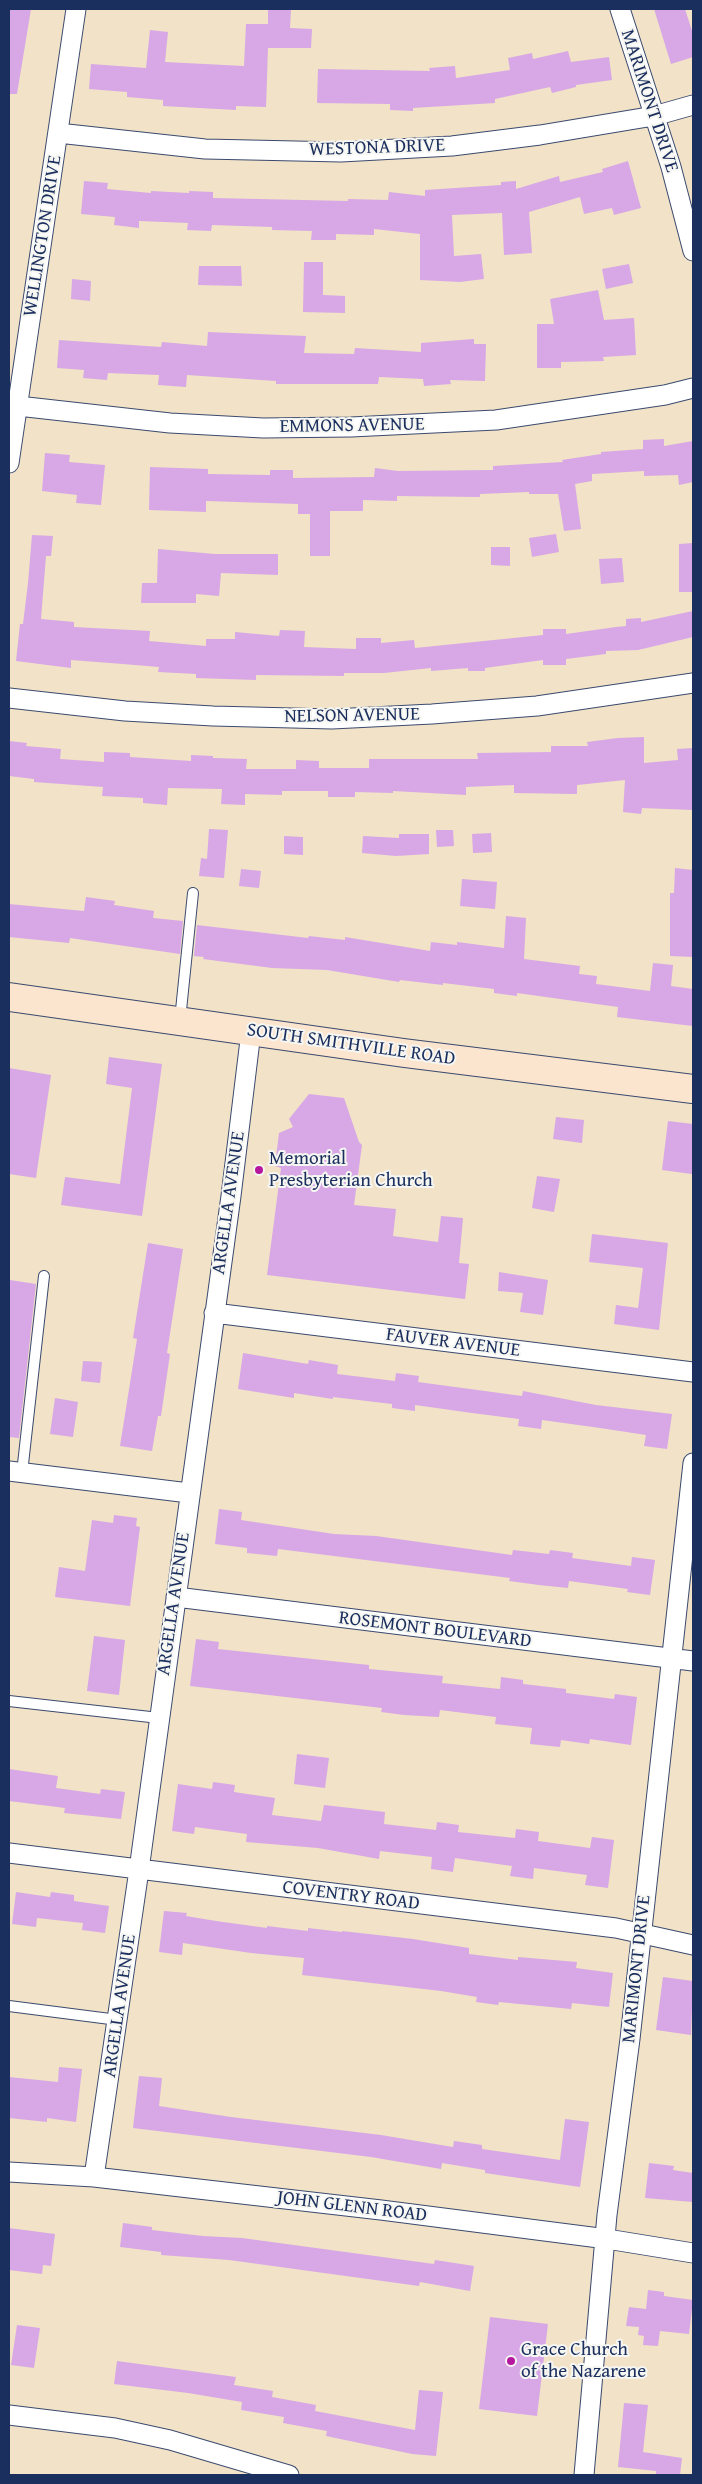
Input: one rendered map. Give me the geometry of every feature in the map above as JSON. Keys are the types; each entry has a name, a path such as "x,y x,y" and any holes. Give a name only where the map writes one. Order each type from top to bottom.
{"main road":[{"name":"SOUTH SMITHVILLE ROAD","path":"9,997 251,1032 693,1089"}],"street":[{"name":"WELLINGTON DRIVE","path":"9,463 13,406 58,133 76,9"},
{"name":"MARIMONT DRIVE","path":"620,9 671,168 693,251"},
{"name":"WESTONA DRIVE","path":"58,133 205,149 340,152 452,146 540,135 654,116 693,106"},
{"name":"EMMONS AVENUE","path":"13,406 170,423 263,428 350,427 496,420 665,395 693,388"},
{"name":"NELSON AVENUE","path":"9,698 125,711 213,716 332,718 432,714 537,706 693,683"},
{"name":"ARGELLA AVENUE","path":"94,2176 139,1870 231,1196 251,1032"},
{"name":"FAUVER AVENUE","path":"214,1313 693,1372"},
{"name":"MARIMONT DRIVE","path":"584,2475 607,2215 642,1934 693,1463"},
{"path":"16,1472 189,1493"},
{"name":"ROSEMONT BOULEVARD","path":"176,1597 693,1661"},
{"name":"COVENTRY ROAD","path":"9,1853 616,1928 693,1945"},
{"name":"JOHN GLENN ROAD","path":"9,2172 94,2176 606,2238 693,2253"},
{"path":"9,2415 115,2428 170,2440 241,2468 288,2475"}],"lane":[{"path":"180,1021 193,893"},
{"path":"16,1472 44,1276"},
{"path":"9,1701 159,1718"},
{"path":"9,2006 118,2020"}],"building":[{"path":"9,9 31,9 17,94 9,94"},
{"path":"268,9 291,9 290,28 312,29 311,48 268,48 266,107 236,106 236,110 163,106 163,100 127,97 127,92 89,89 91,64 146,68 150,30 168,32 165,62 244,66 246,24 268,24"},
{"path":"654,9 685,9 693,34 693,57 671,64"},
{"path":"568,51 571,62 609,57 612,80 576,85 576,87 552,93 550,87 495,99 495,103 413,108 413,111 390,110 390,104 317,103 318,69 430,71 429,68 455,66 456,78 510,70 508,58 532,53 533,59"},
{"path":"628,161 641,208 614,215 612,208 584,214 580,197 529,212 532,253 504,255 502,213 452,215 454,256 481,254 484,279 460,282 420,280 420,234 374,229 374,235 336,234 336,240 311,240 312,231 272,230 272,227 212,225 211,231 187,230 188,223 139,221 139,228 114,225 115,217 81,214 84,181 108,183 107,189 151,193 151,191 213,192 213,198 388,200 389,192 425,196 425,190 501,185 501,182 516,181 516,189 559,176 560,182 603,172 602,169"},
{"path":"304,262 323,262 323,295 345,296 345,313 303,312"},
{"path":"629,264 633,283 606,289 602,269"},
{"path":"199,266 241,266 242,286 198,285"},
{"path":"72,279 91,281 90,301 71,299"},
{"path":"598,290 604,320 634,318 636,355 603,357 604,361 561,362 561,368 537,368 537,324 554,324 550,299"},
{"path":"208,332 306,336 304,353 354,354 355,348 421,352 421,343 474,339 474,344 486,344 485,381 450,380 451,384 424,386 423,379 379,377 378,384 276,384 276,381 187,375 186,387 158,385 159,375 108,373 107,380 83,378 84,370 57,368 59,340 161,347 162,342 207,346"},
{"path":"664,439 664,446 693,441 693,482 679,485 678,475 644,476 644,471 592,474 592,481 575,484 581,529 564,531 558,494 529,494 529,492 480,494 480,497 397,496 397,501 363,500 363,511 330,511 330,556 310,556 310,514 298,514 298,504 206,501 206,512 149,510 150,467 208,469 208,474 270,475 270,470 293,470 293,478 374,477 375,468 398,471 493,470 493,466 563,462 562,460 601,454 601,452 643,449 643,440"},
{"path":"45,453 70,455 69,462 105,465 101,505 76,503 77,495 42,491"},
{"path":"556,534 559,552 532,557 529,538"},
{"path":"32,535 53,536 51,556 46,556 41,619 74,622 74,627 150,631 149,641 206,646 206,639 235,639 235,632 279,636 280,630 305,631 304,647 356,649 356,638 381,638 381,643 414,640 415,648 543,635 543,629 566,629 566,634 626,626 626,619 641,618 641,622 693,611 693,637 638,650 606,651 606,654 566,659 566,665 543,665 543,660 485,668 485,671 468,671 468,668 431,671 431,668 384,673 344,673 344,676 256,675 256,680 196,678 196,674 158,672 159,667 123,664 71,660 71,668 16,661 20,624 23,624"},
{"path":"693,543 693,592 679,592 679,544"},
{"path":"491,547 510,547 510,566 491,565"},
{"path":"158,549 215,554 278,554 278,575 221,573 219,596 196,594 196,603 141,603 142,583 157,583"},
{"path":"622,558 624,582 601,584 599,559"},
{"path":"644,737 644,763 678,760 677,749 693,748 693,810 642,808 641,814 623,812 625,780 577,785 577,794 514,793 514,785 466,787 466,795 393,791 393,793 355,792 355,797 328,797 328,791 282,791 282,795 245,794 245,805 221,804 222,789 168,788 167,805 143,803 143,798 102,796 103,787 34,782 34,779 9,776 9,741 27,743 26,746 61,749 60,759 104,762 104,752 130,753 130,757 191,761 191,755 247,759 246,769 296,769 296,760 319,761 319,768 369,768 369,759 478,759 477,753 551,752 551,746 588,746 587,742"},
{"path":"209,829 228,830 224,878 199,876 201,858 207,859"},
{"path":"436,830 453,830 454,846 437,847"},
{"path":"491,833 492,852 473,853 472,834"},
{"path":"399,834 429,834 429,854 396,856 362,853 363,836 399,838"},
{"path":"284,836 303,837 303,855 284,854"},
{"path":"675,868 693,870 693,957 670,956 670,893 674,893"},
{"path":"241,869 261,871 259,888 239,886"},
{"path":"462,879 497,882 495,909 460,906"},
{"path":"86,897 115,901 114,905 154,911 153,918 183,921 180,954 70,938 69,943 9,937 9,904 84,911"},
{"path":"506,916 526,918 524,959 580,966 579,974 597,976 596,984 650,991 653,963 673,965 671,986 693,989 693,1026 617,1017 618,1007 517,993 517,996 494,993 494,989 443,983 443,985 400,980 399,982 327,970 272,968 203,959 204,957 194,956 197,925 308,938 309,936 345,940 345,937 430,951 431,942 457,945 457,942 504,948"},
{"path":"109,1057 162,1064 142,1216 61,1205 65,1177 120,1184 132,1088 106,1084"},
{"path":"9,1068 51,1075 36,1178 9,1174"},
{"path":"309,1094 344,1098 359,1142 362,1145 354,1205 396,1209 393,1236 438,1242 441,1216 463,1218 459,1263 469,1264 465,1299 267,1275 281,1168 275,1166 279,1133 293,1127 289,1119"},
{"path":"556,1117 584,1120 582,1143 553,1139"},
{"path":"668,1121 693,1124 692,1174 662,1170"},
{"path":"537,1176 560,1179 554,1212 532,1208"},
{"path":"592,1234 668,1243 659,1330 614,1324 616,1305 638,1308 643,1268 589,1262"},
{"path":"148,1243 183,1249 167,1353 170,1354 161,1416 158,1416 152,1451 120,1446 137,1339 133,1338"},
{"path":"499,1272 548,1280 543,1315 520,1312 523,1293 498,1291"},
{"path":"10,1280 36,1284 19,1438 9,1437"},
{"path":"243,1353 308,1364 309,1360 338,1365 337,1374 395,1381 396,1373 419,1376 418,1382 522,1396 523,1391 596,1405 672,1414 667,1449 644,1446 646,1435 600,1428 542,1420 541,1429 518,1426 519,1419 415,1405 415,1411 392,1408 392,1404 333,1397 333,1399 294,1393 294,1398 238,1389"},
{"path":"83,1361 102,1362 100,1383 81,1381"},
{"path":"55,1398 78,1402 73,1437 50,1434"},
{"path":"219,1509 242,1512 241,1520 334,1534 376,1536 512,1555 513,1550 549,1554 550,1550 573,1553 572,1558 631,1566 632,1557 655,1560 650,1595 627,1592 628,1589 569,1581 568,1588 539,1585 509,1581 510,1578 278,1549 277,1556 247,1553 247,1548 215,1544"},
{"path":"114,1515 137,1518 136,1526 140,1527 130,1606 55,1597 59,1567 85,1571 92,1520 113,1523"},
{"path":"94,1636 125,1640 119,1695 87,1691"},
{"path":"196,1639 219,1642 218,1649 369,1665 369,1669 443,1676 442,1683 500,1689 501,1677 523,1680 523,1684 566,1689 566,1693 614,1699 615,1694 637,1697 631,1745 590,1739 589,1744 561,1740 560,1747 530,1744 532,1728 495,1724 496,1717 440,1710 439,1717 404,1715 381,1712 382,1708 190,1686"},
{"path":"297,1754 329,1758 325,1788 294,1784"},
{"path":"9,1769 58,1776 56,1788 100,1794 101,1789 125,1792 121,1819 64,1813 65,1808 9,1801"},
{"path":"213,1782 235,1785 234,1792 275,1798 272,1815 321,1821 324,1805 385,1812 384,1824 436,1830 437,1822 459,1825 458,1832 515,1838 516,1829 539,1832 538,1841 590,1848 592,1837 614,1840 608,1888 585,1885 587,1875 534,1868 533,1879 510,1876 512,1866 455,1858 453,1872 431,1869 432,1857 380,1851 379,1859 318,1848 246,1842 247,1834 195,1827 194,1834 172,1831 178,1784 212,1789"},
{"path":"16,1892 50,1897 51,1892 74,1895 74,1901 109,1906 105,1933 82,1930 83,1923 37,1918 36,1927 12,1924"},
{"path":"164,1911 187,1913 186,1916 267,1928 267,1926 308,1931 308,1928 413,1939 469,1948 469,1954 518,1960 518,1957 577,1962 576,1968 613,1973 609,2007 572,2003 571,2009 499,2002 498,2005 476,2002 477,1997 441,1991 302,1975 304,1958 251,1953 183,1943 182,1955 159,1952"},
{"path":"663,1977 693,1981 691,2035 656,2030"},
{"path":"59,2067 82,2069 76,2122 47,2118 47,2122 9,2118 9,2077 58,2082"},
{"path":"139,2076 162,2078 159,2106 231,2117 381,2135 453,2147 454,2141 482,2145 482,2149 560,2160 565,2119 589,2122 580,2187 485,2173 485,2170 442,2163 441,2169 371,2157 133,2128"},
{"path":"649,2163 674,2166 673,2170 693,2173 693,2202 645,2198"},
{"path":"123,2223 152,2227 152,2230 242,2238 434,2264 435,2260 474,2266 470,2291 420,2282 419,2286 229,2260 161,2255 161,2252 120,2247"},
{"path":"9,2228 55,2234 51,2266 43,2265 42,2274 9,2270"},
{"path":"648,2290 664,2292 664,2296 693,2300 689,2334 660,2331 658,2346 643,2345 644,2336 638,2335 639,2327 626,2326 629,2307 646,2309"},
{"path":"490,2317 548,2324 537,2416 479,2409"},
{"path":"17,2325 40,2328 34,2368 11,2365"},
{"path":"117,2361 236,2377 234,2385 273,2391 272,2397 316,2405 315,2411 415,2430 419,2390 443,2392 436,2456 412,2454 326,2436 327,2431 283,2423 284,2417 241,2410 242,2402 114,2384"},
{"path":"624,2403 648,2405 643,2452 682,2458 680,2475 656,2475 656,2471 618,2467"}],"place":[{"name":"Memorial Presbyterian Church","path":"259,1170"},
{"name":"Grace Church of the Nazarene","path":"511,2361"}]}
